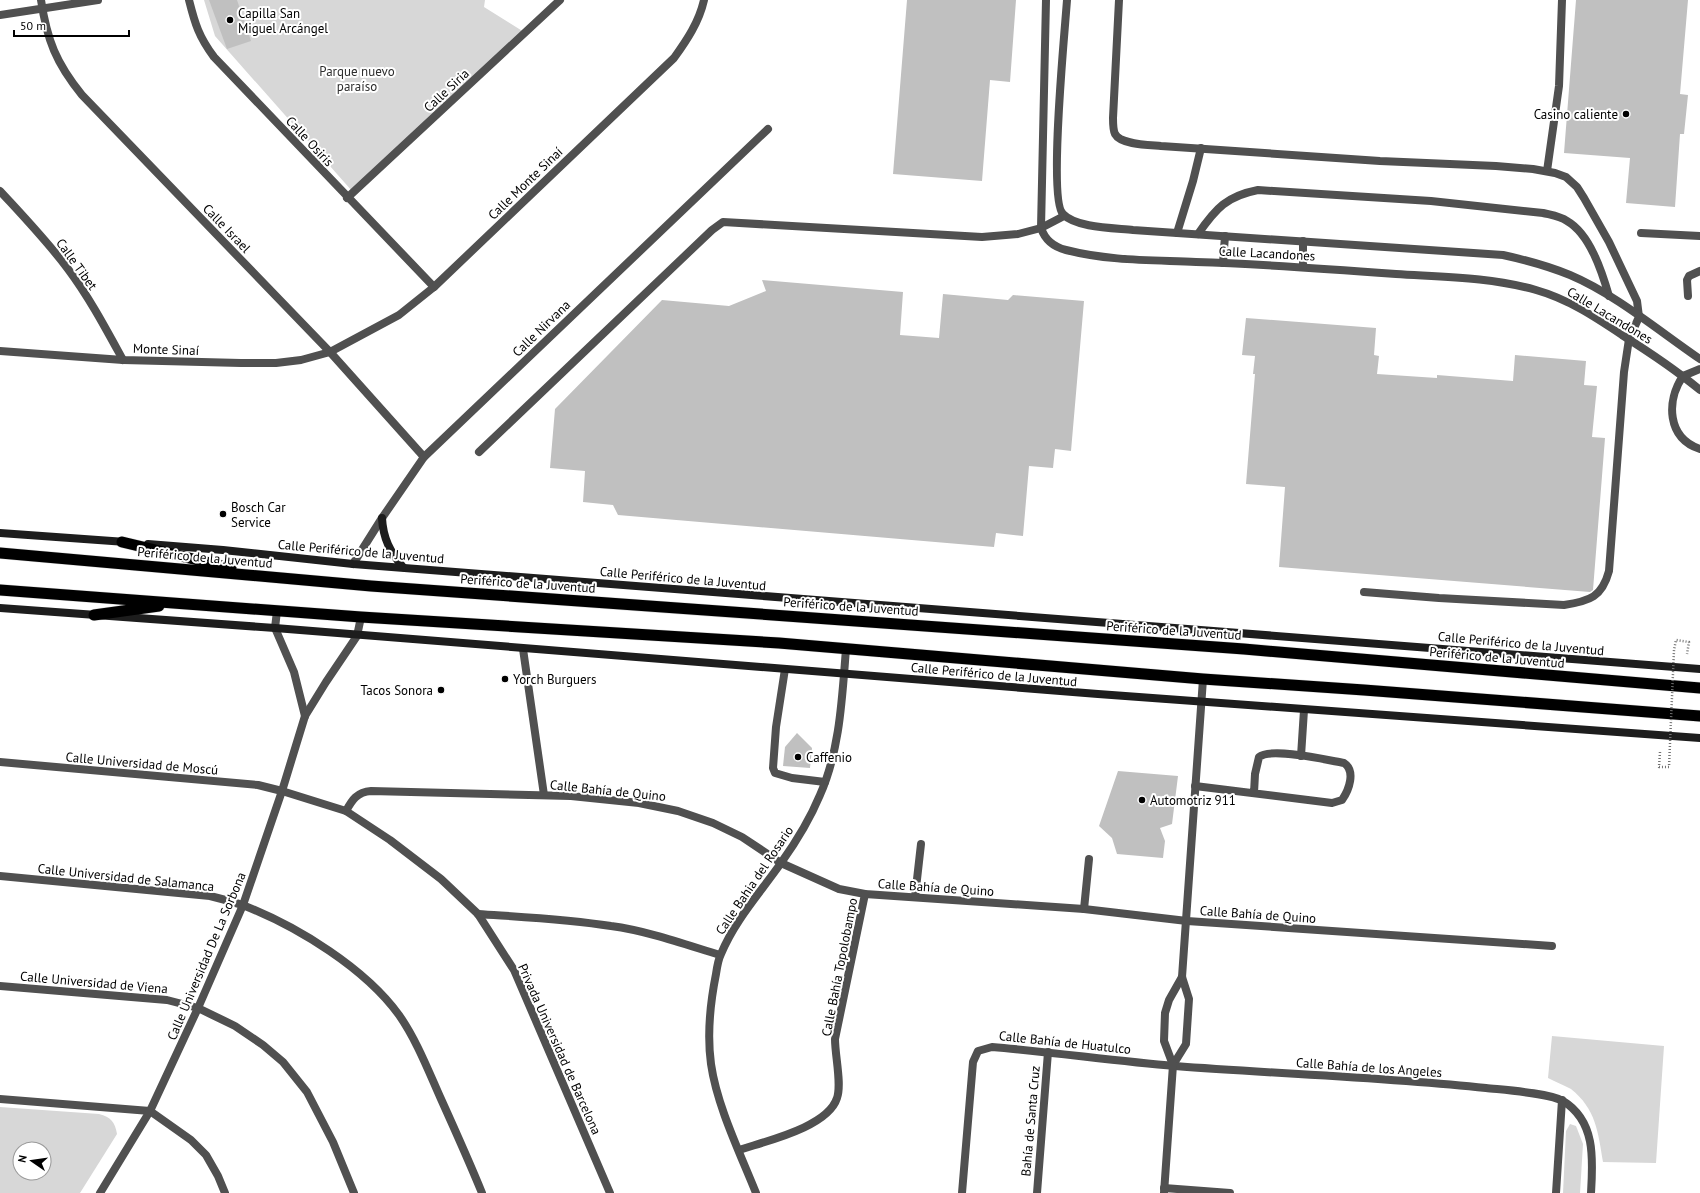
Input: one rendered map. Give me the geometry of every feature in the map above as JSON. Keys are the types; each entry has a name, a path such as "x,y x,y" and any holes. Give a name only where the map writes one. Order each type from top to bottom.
{"highway":[{"path":"122,542 269,577"},
{"name":"Periférico de la Juventud","path":"0,553 378,586 1236,649 1700,688"},
{"path":"0,590 361,617 779,643 1203,679 1357,689 1700,716"},
{"path":"94,615 180,604"}],"main road":[{"path":"382,518 382,530 386,542 394,556 403,567"},
{"name":"Calle Periférico de la Juventud","path":"0,532 223,550 353,564 1700,669"},
{"name":"Calle Periférico de la Juventud","path":"0,608 275,628 357,636 1304,710 1700,738"}],"street":[{"name":"Calle Israel","path":"41,0 50,41 59,63 82,95 330,352 424,457"},
{"path":"0,15 98,0"},
{"name":"Calle Osiris","path":"189,0 196,29 214,57 434,287"},
{"name":"Calle Siria","path":"348,198 560,0"},
{"name":"Calle Monte Sinaí","path":"330,352 398,315 434,287 674,58 691,35 704,0"},
{"path":"1041,228 1046,0"},
{"path":"479,452 712,230 724,222 982,237 1018,234 1041,228 1064,216 1060,211 1057,193 1058,138 1067,0"},
{"path":"1119,0 1113,104 1114,130 1119,139 1131,143 1380,161 1496,166 1547,171 1566,177 1577,187 1609,242 1627,277 1637,301 1640,317 1629,339 1624,372 1609,571 1606,583 1600,591 1584,602 1564,605 1447,599 1364,592"},
{"path":"1547,171 1559,86 1562,0"},
{"name":"Calle Nirvana","path":"353,564 382,518 424,457 768,129"},
{"path":"1177,233 1193,181 1201,148"},
{"path":"1198,234 1209,218 1224,203 1234,196 1258,190 1431,201 1536,212 1557,216 1568,221 1575,227 1595,258 1609,296"},
{"name":"Calle Tibet","path":"0,191 40,233 68,269 89,299 123,360"},
{"name":"Calle Lacandones","path":"1064,216 1076,222 1096,226 1177,233 1503,255 1528,260 1571,275 1609,296 1700,359"},
{"name":"Calle Lacandones","path":"1041,228 1046,239 1054,246 1065,250 1088,254 1134,259 1303,267 1467,278 1516,285 1537,290 1572,303 1629,339 1683,376 1700,390"},
{"path":"1641,233 1700,236"},
{"path":"1223,263 1225,236"},
{"path":"1303,241 1303,267"},
{"path":"1688,296 1687,280 1689,276 1700,271"},
{"name":"Monte Sinaí","path":"0,351 123,360 276,363 301,360 330,352"},
{"path":"1700,369 1683,376 1676,386 1671,407 1673,423 1677,432 1685,441 1700,449"},
{"path":"277,610 275,628 294,672 305,716"},
{"name":"Calle Universidad De La Sorbona","path":"100,1193 150,1111 198,1008 243,905 282,791 305,716 357,636 361,617"},
{"path":"523,648 544,795"},
{"name":"Calle Bahia del Rosario","path":"756,1193 720,1102 711,1065 709,1032 711,997 720,955 732,932 763,886 781,863 806,823 825,782 829,771 843,700 846,649"},
{"path":"785,669 776,727 773,768 775,773 792,778 825,782"},
{"path":"1173,1066 1186,1044 1189,999 1182,977 1203,679"},
{"path":"1301,756 1304,710"},
{"path":"1195,786 1254,794 1332,803 1342,800 1346,794 1349,785 1350,771 1348,766 1344,763 1301,756 1266,753 1258,757 1254,794"},
{"name":"Calle Universidad de Moscú","path":"0,762 258,785 282,791"},
{"name":"Privada Universidad de Barcelona","path":"282,791 346,811 390,840 441,879 478,914 514,970 610,1193"},
{"name":"Calle Bahía de Quino","path":"346,811 353,798 365,791 571,796 638,803 678,811 713,823 742,837 781,863 839,889 865,894 1084,909 1186,921 1552,946"},
{"path":"915,897 921,844"},
{"path":"1084,909 1089,859"},
{"name":"Calle Universidad de Salamanca","path":"0,876 210,896 243,905 273,918 309,937 354,970 379,993 398,1015 417,1045 482,1193"},
{"name":"Calle Bahía Topolobampo","path":"739,1150 789,1133 822,1118 834,1106 838,1098 839,1089 835,1055 835,1039 865,894"},
{"path":"478,914 552,919 612,926 650,934 720,955"},
{"path":"1182,977 1169,1000 1165,1013 1164,1041 1173,1066 1164,1191 1230,1193"},
{"name":"Calle Universidad de Viena","path":"0,986 167,1000 198,1008 235,1026 263,1045 283,1062 307,1092 333,1142 354,1193"},
{"name":"Calle Bahía de Huatulco","path":"962,1193 972,1072 975,1055 978,1051 992,1047 1173,1066"},
{"name":"Bahía de Santa Cruz","path":"1037,1193 1048,1052"},
{"name":"Calle Bahía de los Angeles","path":"1173,1066 1441,1083 1524,1093 1562,1100"},
{"path":"0,1099 150,1111 191,1140 206,1155 218,1176 225,1193"},
{"path":"1556,1193 1562,1100"},
{"path":"1562,1100 1579,1116 1590,1137 1593,1162 1591,1193"}],"path":[{"path":"1660,752 1659,767 1669,767 1674,650 1676,640 1689,642 1687,654"}],"green space":[{"name":"Parque nuevo paraíso","path":"204,0 485,0 484,7 524,32 352,191 215,36"},
{"path":"1552,1036 1664,1046 1656,1163 1603,1162 1597,1131 1591,1113 1586,1105 1571,1089 1548,1078"},
{"path":"0,1107 99,1114 109,1118 114,1123 117,1134 80,1193 0,1193"},
{"path":"1570,1124 1576,1126 1583,1144 1580,1193 1563,1193 1566,1131"}],"building":[{"name":"Capilla San Miguel Arcángel","path":"209,0 237,0 251,41 227,49"},
{"path":"907,0 1016,0 1010,82 990,80 982,181 893,174"},
{"name":"Casino caliente","path":"1576,0 1688,0 1680,94 1688,95 1684,134 1680,134 1675,207 1626,203 1630,158 1564,153"},
{"path":"762,280 903,292 900,335 939,338 943,294 1008,300 1013,295 1084,301 1071,451 1055,449 1053,468 1029,466 1023,536 996,533 994,547 618,515 613,505 583,502 585,471 550,468 555,409 662,300 729,306 766,291"},
{"path":"1246,318 1376,328 1374,355 1379,356 1377,374 1437,378 1437,375 1513,381 1515,355 1586,361 1584,385 1597,386 1592,437 1605,438 1593,590 1590,592 1279,567 1285,487 1246,484 1255,374 1253,374 1255,356 1242,355"},
{"name":"Caffenio","path":"797,733 812,748 810,768 783,766 785,747"},
{"name":"Automotriz 911","path":"1118,771 1178,776 1172,824 1160,828 1165,841 1163,858 1117,854 1112,838 1099,826"}],"place":[{"name":"Capilla San Miguel Arcángel","path":"230,20"},
{"name":"Casino caliente","path":"1626,114"},
{"name":"Bosch Car Service","path":"223,514"},
{"name":"Yorch Burguers","path":"505,679"},
{"name":"Tacos Sonora","path":"441,690"},
{"name":"Caffenio","path":"798,757"},
{"name":"Automotriz 911","path":"1142,800"}]}
